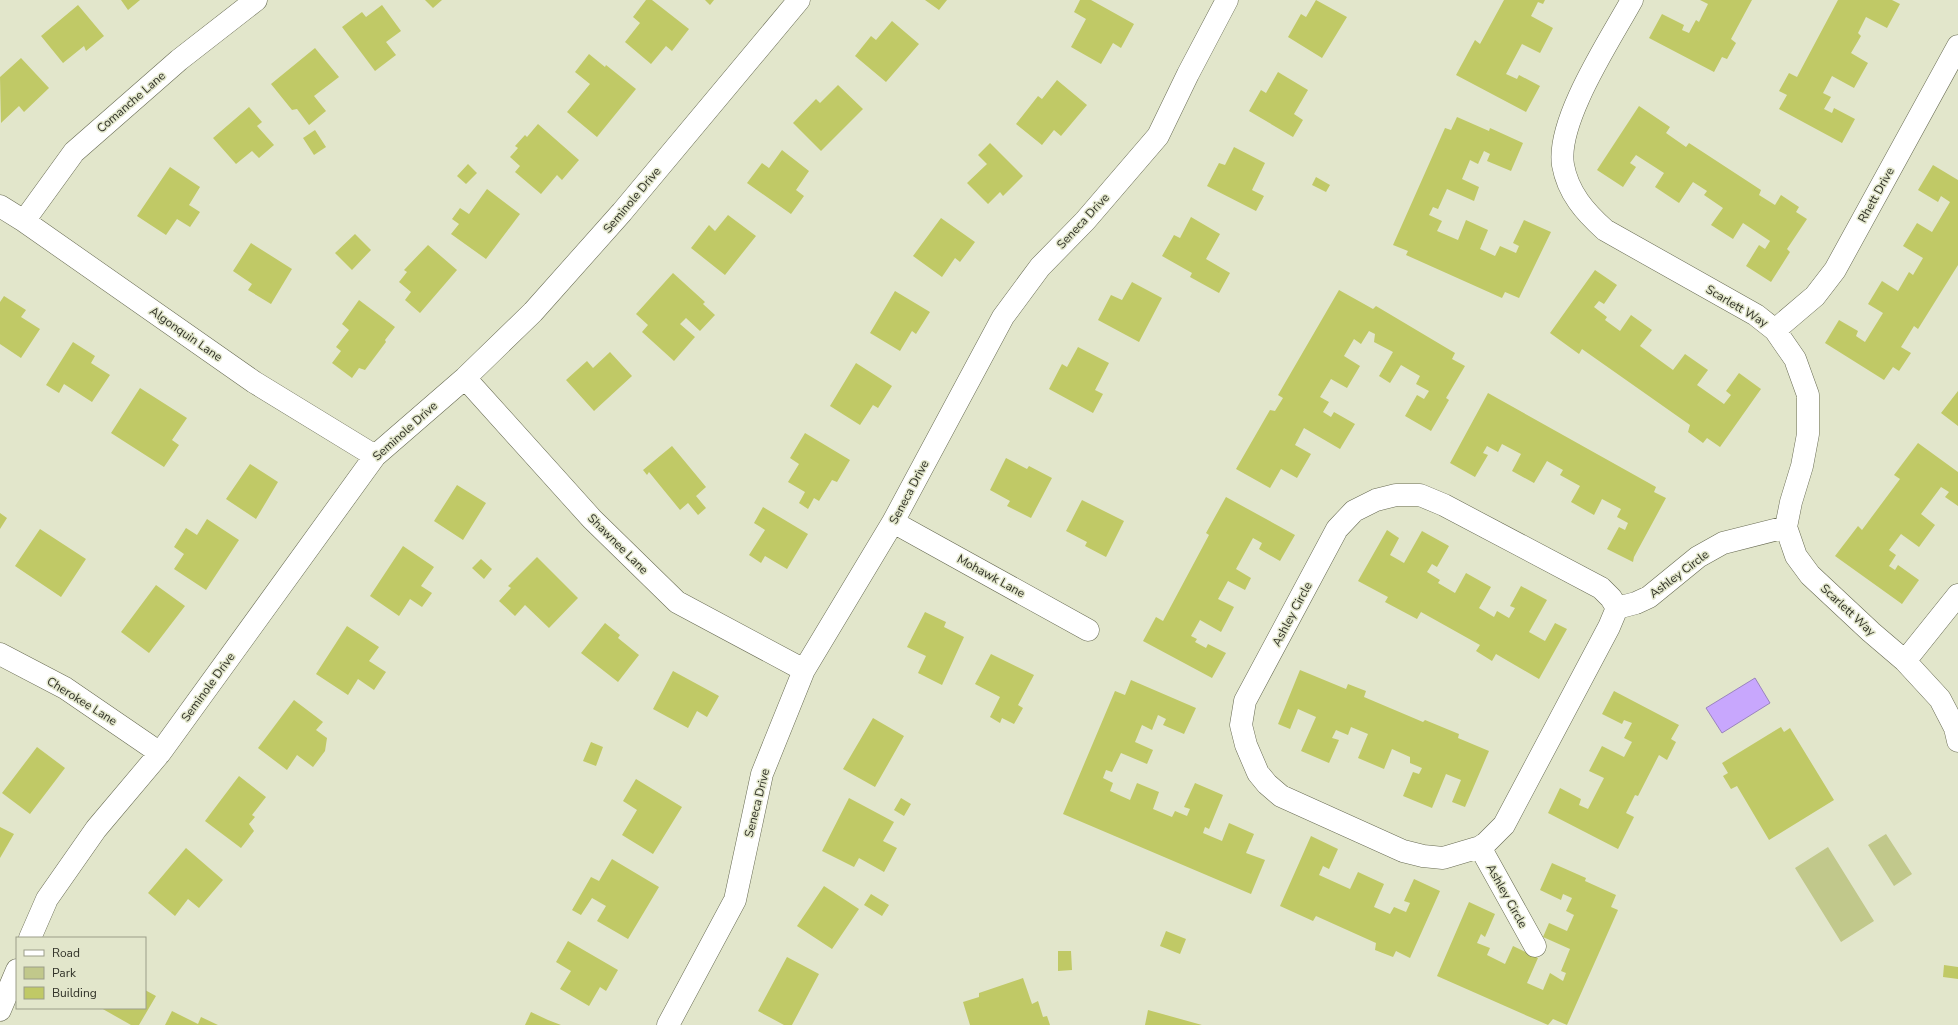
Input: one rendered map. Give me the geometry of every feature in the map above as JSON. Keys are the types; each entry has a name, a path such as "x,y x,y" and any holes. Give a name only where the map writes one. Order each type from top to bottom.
{"street":[{"name":"Comanche Lane","path":"24,221 74,152 179,60 256,0"},
{"name":"Seminole Drive","path":"30,937 47,899 96,830 160,753 375,456 465,378 533,312 622,212 799,0"},
{"name":"Seneca Drive","path":"668,1025 735,900 762,774 804,670 893,522 1003,317 1040,267 1085,221 1158,136 1188,74 1227,0"},
{"name":"Scarlett Way","path":"1632,0 1572,112 1564,138 1563,164 1571,190 1585,212 1605,230 1756,315 1775,330 1795,359 1808,396 1808,434 1802,466 1791,502 1786,527 1796,556 1810,575 1871,632 1905,661 1940,699 1955,728 1958,741"},
{"name":"Rhett Drive","path":"1775,330 1814,296 1834,270 1958,46"},
{"name":"Algonquin Lane","path":"0,206 24,221 254,382 375,456"},
{"name":"Shawnee Lane","path":"465,378 592,519 677,602 804,670"},
{"name":"Ashley Circle","path":"1396,495 1420,495 1444,505 1601,588 1612,598 1617,608 1609,627 1504,825 1480,847 1443,858 1423,856 1403,851 1281,796 1267,784 1258,773 1249,756 1241,725 1245,701 1338,528 1354,511 1376,500 1396,495"},
{"name":"Mohawk Lane","path":"893,522 1088,630"},
{"name":"Ashley Circle","path":"1617,608 1636,603 1649,597 1698,557 1723,543 1786,527"},
{"path":"1905,661 1958,595"},
{"name":"Cherokee Lane","path":"0,654 65,688 160,753"},
{"name":"Ashley Circle","path":"1480,847 1535,946"},
{"path":"0,1010 16,972"}],"green space":[{"path":"1886,834 1912,874 1894,886 1868,845"},
{"path":"1828,847 1874,921 1841,942 1795,868"}],"shaded area":[{"path":"1755,678 1770,703 1722,733 1706,708"}],"building":[{"path":"121,0 140,0 128,10"},
{"path":"425,0 442,0 433,8"},
{"path":"646,0 652,0 689,29 672,51 666,46 651,64 625,42 640,23 633,17"},
{"path":"705,0 714,0 710,5"},
{"path":"925,0 947,0 939,10"},
{"path":"1080,0 1091,0 1134,24 1121,48 1113,43 1101,64 1071,47 1086,19 1074,12"},
{"path":"1316,0 1347,17 1322,58 1288,37 1301,14 1306,17"},
{"path":"1504,0 1545,0 1543,4 1538,2 1531,16 1553,28 1540,53 1522,44 1506,74 1517,79 1519,75 1540,86 1526,112 1456,75 1475,40 1480,44"},
{"path":"1700,0 1752,0 1731,39 1736,43 1727,59 1722,57 1714,72 1649,38 1662,14 1684,25 1682,30 1689,33 1696,20 1699,22 1708,4"},
{"path":"1838,0 1892,0 1900,4 1887,28 1866,17 1858,33 1861,36 1851,53 1868,63 1854,88 1832,76 1823,93 1831,97 1824,109 1832,113 1834,108 1855,119 1842,143 1779,109 1787,95 1779,91 1789,73 1797,77"},
{"path":"78,5 104,36 86,51 84,46 63,63 41,36"},
{"path":"382,5 401,31 386,42 396,55 375,71 342,27 362,12 366,17"},
{"path":"892,21 919,44 886,82 855,56 871,36 876,40"},
{"path":"315,48 339,77 314,96 326,111 309,125 297,109 292,110 271,84"},
{"path":"589,54 605,67 606,65 636,89 597,137 567,112 590,84 575,72"},
{"path":"21,58 49,88 24,112 19,106 1,123 0,77"},
{"path":"1278,72 1308,90 1294,114 1303,120 1293,137 1249,111 1261,90 1266,93"},
{"path":"1057,80 1087,105 1061,136 1054,130 1042,145 1016,124 1038,96 1042,99"},
{"path":"838,85 863,109 821,151 793,123 816,99 820,103"},
{"path":"1639,106 1670,127 1666,133 1686,147 1689,143 1761,190 1759,195 1775,205 1781,195 1799,207 1796,212 1807,219 1787,249 1790,252 1771,282 1746,266 1759,245 1765,249 1770,241 1743,223 1733,239 1711,225 1723,208 1704,195 1707,191 1693,182 1679,203 1655,187 1664,173 1636,155 1630,163 1636,167 1623,187 1597,170"},
{"path":"249,107 262,122 257,126 274,145 259,158 252,151 236,164 213,138"},
{"path":"1457,117 1489,131 1490,128 1523,143 1511,171 1487,161 1490,154 1484,151 1478,164 1470,160 1462,179 1479,187 1474,201 1447,189 1438,209 1433,207 1429,215 1442,221 1437,231 1458,240 1466,220 1488,230 1480,249 1495,256 1500,246 1516,253 1519,246 1513,243 1524,220 1551,232 1519,298 1505,292 1502,298 1406,255 1408,251 1393,245 1445,128 1451,130"},
{"path":"538,124 579,160 562,180 557,175 541,194 515,172 520,166 510,157 518,148 515,146 525,135 527,137"},
{"path":"315,130 326,147 314,155 303,138"},
{"path":"990,143 1023,176 1003,196 1000,192 988,204 967,183 987,164 978,155"},
{"path":"1234,147 1265,163 1252,190 1264,196 1256,211 1207,186 1219,163 1225,165"},
{"path":"782,150 809,171 796,190 804,196 791,214 747,183 762,163 769,168"},
{"path":"468,164 477,173 466,184 457,176"},
{"path":"1933,165 1958,180 1958,265 1918,329 1914,326 1901,347 1911,353 1899,371 1893,367 1884,380 1825,343 1839,320 1858,331 1856,336 1865,342 1883,313 1868,304 1882,281 1898,291 1909,272 1913,275 1923,258 1903,246 1917,223 1932,232 1950,202 1941,196 1938,202 1918,190"},
{"path":"170,167 200,187 189,205 200,212 190,227 177,219 166,235 137,216"},
{"path":"1316,177 1330,185 1326,192 1312,185"},
{"path":"487,189 520,214 486,259 451,234 459,224 452,219 460,208 469,214"},
{"path":"728,215 756,236 725,275 691,248 709,225 715,231"},
{"path":"1191,217 1220,234 1206,259 1230,273 1219,293 1190,277 1192,273 1162,256 1174,235 1180,238"},
{"path":"941,218 975,242 960,262 955,258 942,277 913,256"},
{"path":"355,234 371,250 352,270 335,253"},
{"path":"251,243 292,269 271,304 248,290 252,284 233,271"},
{"path":"428,245 457,270 420,313 405,300 411,292 399,282 407,272 404,270"},
{"path":"1595,270 1617,285 1604,304 1599,301 1594,307 1607,317 1605,320 1620,331 1631,315 1652,330 1640,346 1673,370 1685,354 1708,370 1697,385 1724,404 1731,395 1726,391 1739,373 1761,389 1720,447 1707,438 1703,443 1688,432 1690,425 1582,349 1579,354 1550,333"},
{"path":"673,273 705,302 703,304 715,315 700,331 686,318 680,324 695,337 674,361 642,332 648,325 636,314"},
{"path":"1132,282 1162,298 1139,342 1098,320 1111,295 1122,300"},
{"path":"1339,290 1373,309 1376,306 1455,353 1452,359 1465,366 1446,398 1449,400 1431,431 1405,416 1417,395 1424,399 1429,391 1416,384 1420,376 1401,365 1390,383 1379,376 1393,352 1374,342 1375,334 1369,331 1361,344 1354,339 1344,356 1360,366 1347,388 1331,379 1320,397 1329,402 1323,412 1331,417 1334,412 1355,424 1340,449 1304,428 1295,445 1311,454 1297,478 1281,469 1270,488 1236,469 1270,410 1275,411 1283,398 1278,395"},
{"path":"895,291 930,312 916,334 912,331 900,351 870,333"},
{"path":"4,296 26,310 21,317 40,329 21,358 0,344 0,302"},
{"path":"359,300 395,327 385,340 386,342 365,370 359,368 352,378 332,363 341,351 336,347 349,330 342,324"},
{"path":"73,342 95,356 91,363 110,375 92,402 64,384 59,393 46,385"},
{"path":"1078,347 1109,363 1095,390 1103,394 1093,413 1049,389 1062,364 1067,367"},
{"path":"610,352 632,376 594,411 566,380 587,361 593,368"},
{"path":"856,363 892,386 878,408 873,405 860,425 830,406"},
{"path":"140,388 187,418 172,440 179,445 164,467 111,433"},
{"path":"1958,391 1958,426 1941,413"},
{"path":"1488,393 1656,487 1654,492 1666,498 1634,557 1633,562 1607,549 1619,527 1625,530 1628,523 1617,517 1621,509 1602,499 1594,515 1571,502 1580,486 1560,475 1563,470 1547,461 1534,483 1512,471 1521,454 1502,444 1498,452 1487,446 1483,453 1488,455 1475,477 1450,463"},
{"path":"805,433 850,460 837,482 832,480 819,501 814,498 808,509 799,503 805,492 788,482 799,464 790,458"},
{"path":"1918,443 1958,472 1958,506 1945,497 1949,492 1941,487 1921,514 1935,525 1919,547 1901,534 1889,550 1896,555 1889,566 1895,570 1898,565 1919,580 1902,604 1835,556 1858,526 1862,530 1900,479 1894,475"},
{"path":"672,446 706,487 696,496 706,508 698,515 688,503 680,510 649,472 647,475 643,470"},
{"path":"1006,458 1027,469 1029,466 1052,478 1031,518 1007,506 1010,501 990,490"},
{"path":"250,464 278,482 256,519 226,499"},
{"path":"457,485 486,503 463,540 434,521"},
{"path":"1226,497 1295,535 1280,561 1259,549 1262,543 1253,538 1236,569 1251,578 1245,590 1228,581 1218,599 1234,607 1221,632 1200,620 1191,636 1197,639 1195,642 1206,648 1208,644 1226,653 1212,678 1143,641 1156,617 1163,621 1209,535 1206,533"},
{"path":"1082,500 1124,521 1106,557 1085,546 1087,542 1066,531"},
{"path":"763,507 808,534 787,569 765,556 761,563 749,555 765,530 754,523"},
{"path":"0,513 7,518 0,529"},
{"path":"207,519 239,540 206,590 174,569 184,554 174,547 186,528 197,535"},
{"path":"40,529 86,559 61,597 15,566"},
{"path":"1387,530 1399,538 1390,555 1404,563 1422,531 1449,546 1437,567 1432,564 1427,572 1440,580 1438,583 1455,593 1466,573 1491,587 1479,608 1494,617 1497,611 1509,618 1515,608 1510,606 1521,586 1547,600 1529,632 1545,641 1555,623 1567,629 1539,679 1496,654 1492,661 1476,651 1480,645 1421,612 1417,619 1385,602 1388,597 1358,581"},
{"path":"403,546 434,567 421,586 432,593 422,607 410,599 399,616 370,596"},
{"path":"537,557 578,598 549,628 525,605 515,616 499,601 511,588 508,586"},
{"path":"481,559 492,569 484,579 472,568"},
{"path":"156,585 185,606 149,653 121,632"},
{"path":"925,612 946,622 944,627 964,637 942,685 918,673 926,656 907,647"},
{"path":"605,623 620,635 618,638 639,655 618,682 581,653"},
{"path":"347,626 379,647 369,661 386,672 374,690 358,679 348,695 316,674"},
{"path":"991,654 1034,675 1018,705 1023,708 1014,724 1002,718 1000,723 990,717 1000,697 975,684"},
{"path":"1300,670 1346,689 1348,684 1366,691 1364,697 1423,722 1425,720 1459,734 1458,738 1489,751 1465,807 1452,802 1461,780 1446,774 1432,808 1403,796 1413,772 1419,774 1422,768 1410,763 1410,757 1392,749 1384,769 1358,758 1368,734 1351,727 1348,735 1336,730 1332,738 1339,740 1329,763 1301,751 1316,717 1298,709 1290,729 1278,724"},
{"path":"673,671 719,696 707,717 697,711 688,728 653,709"},
{"path":"1131,680 1196,708 1184,734 1163,725 1166,719 1158,715 1152,730 1142,725 1135,742 1153,750 1147,764 1121,753 1112,772 1106,770 1103,778 1113,783 1110,791 1130,800 1137,783 1159,792 1153,809 1172,817 1175,811 1187,816 1190,809 1184,807 1195,783 1223,795 1209,829 1205,827 1203,833 1222,841 1229,823 1254,834 1246,853 1265,860 1251,894 1063,814 1115,691 1125,695"},
{"path":"1614,691 1679,725 1671,739 1676,742 1667,760 1659,755 1638,796 1635,795 1626,813 1634,817 1618,849 1548,813 1560,788 1581,799 1579,805 1588,809 1604,778 1589,771 1602,746 1624,757 1632,742 1624,738 1632,723 1624,720 1622,724 1602,714"},
{"path":"294,700 323,722 316,730 327,738 325,751 313,767 297,755 287,770 258,748"},
{"path":"873,718 904,736 875,787 843,769"},
{"path":"1781,727 1784,732 1790,728 1834,800 1769,840 1737,786 1731,789 1723,776 1728,773 1722,763"},
{"path":"591,742 603,747 596,766 583,761"},
{"path":"37,747 65,768 30,814 2,793"},
{"path":"239,776 266,797 252,815 255,817 249,824 254,831 241,848 205,821"},
{"path":"636,779 682,807 653,854 622,835 637,810 623,801"},
{"path":"849,798 894,822 883,841 897,848 884,872 859,858 854,867 822,851"},
{"path":"901,798 911,804 904,816 894,810"},
{"path":"0,827 14,834 0,858"},
{"path":"1311,836 1338,849 1329,869 1323,866 1319,875 1350,889 1358,872 1384,884 1374,907 1390,914 1394,907 1406,912 1410,903 1404,901 1414,879 1440,891 1410,958 1396,951 1393,957 1375,950 1376,943 1316,916 1313,921 1280,906"},
{"path":"186,848 223,880 199,908 188,899 175,916 148,893"},
{"path":"612,859 659,887 628,939 597,921 606,906 592,898 581,915 572,910 591,877 599,881"},
{"path":"1552,863 1586,878 1585,881 1616,895 1611,907 1618,910 1567,1025 1553,1019 1548,1025 1437,976 1469,902 1495,914 1485,937 1481,934 1477,943 1490,948 1487,955 1505,964 1513,946 1538,958 1527,983 1543,990 1550,973 1563,981 1566,973 1561,971 1570,949 1543,937 1549,923 1567,931 1574,915 1566,911 1572,898 1563,894 1561,900 1540,890"},
{"path":"824,886 859,909 832,949 797,926"},
{"path":"871,894 889,905 882,916 864,905"},
{"path":"1166,931 1186,939 1180,954 1160,946"},
{"path":"568,941 618,970 606,991 600,987 589,1006 560,989 571,971 556,962"},
{"path":"1058,951 1071,951 1072,970 1058,971"},
{"path":"787,957 819,974 792,1025 784,1025 758,1011"},
{"path":"1944,965 1958,967 1958,979 1943,977"},
{"path":"1023,978 1032,1004 1038,1001 1043,1017 1047,1016 1050,1025 970,1025 963,1002 979,997 979,993"},
{"path":"146,991 156,996 139,1025 131,1025 103,1009 146,1009"},
{"path":"1148,1010 1202,1025 1145,1025"},
{"path":"172,1011 198,1024 201,1017 218,1025 165,1025"},
{"path":"531,1012 548,1020 561,1025 525,1025"}]}
